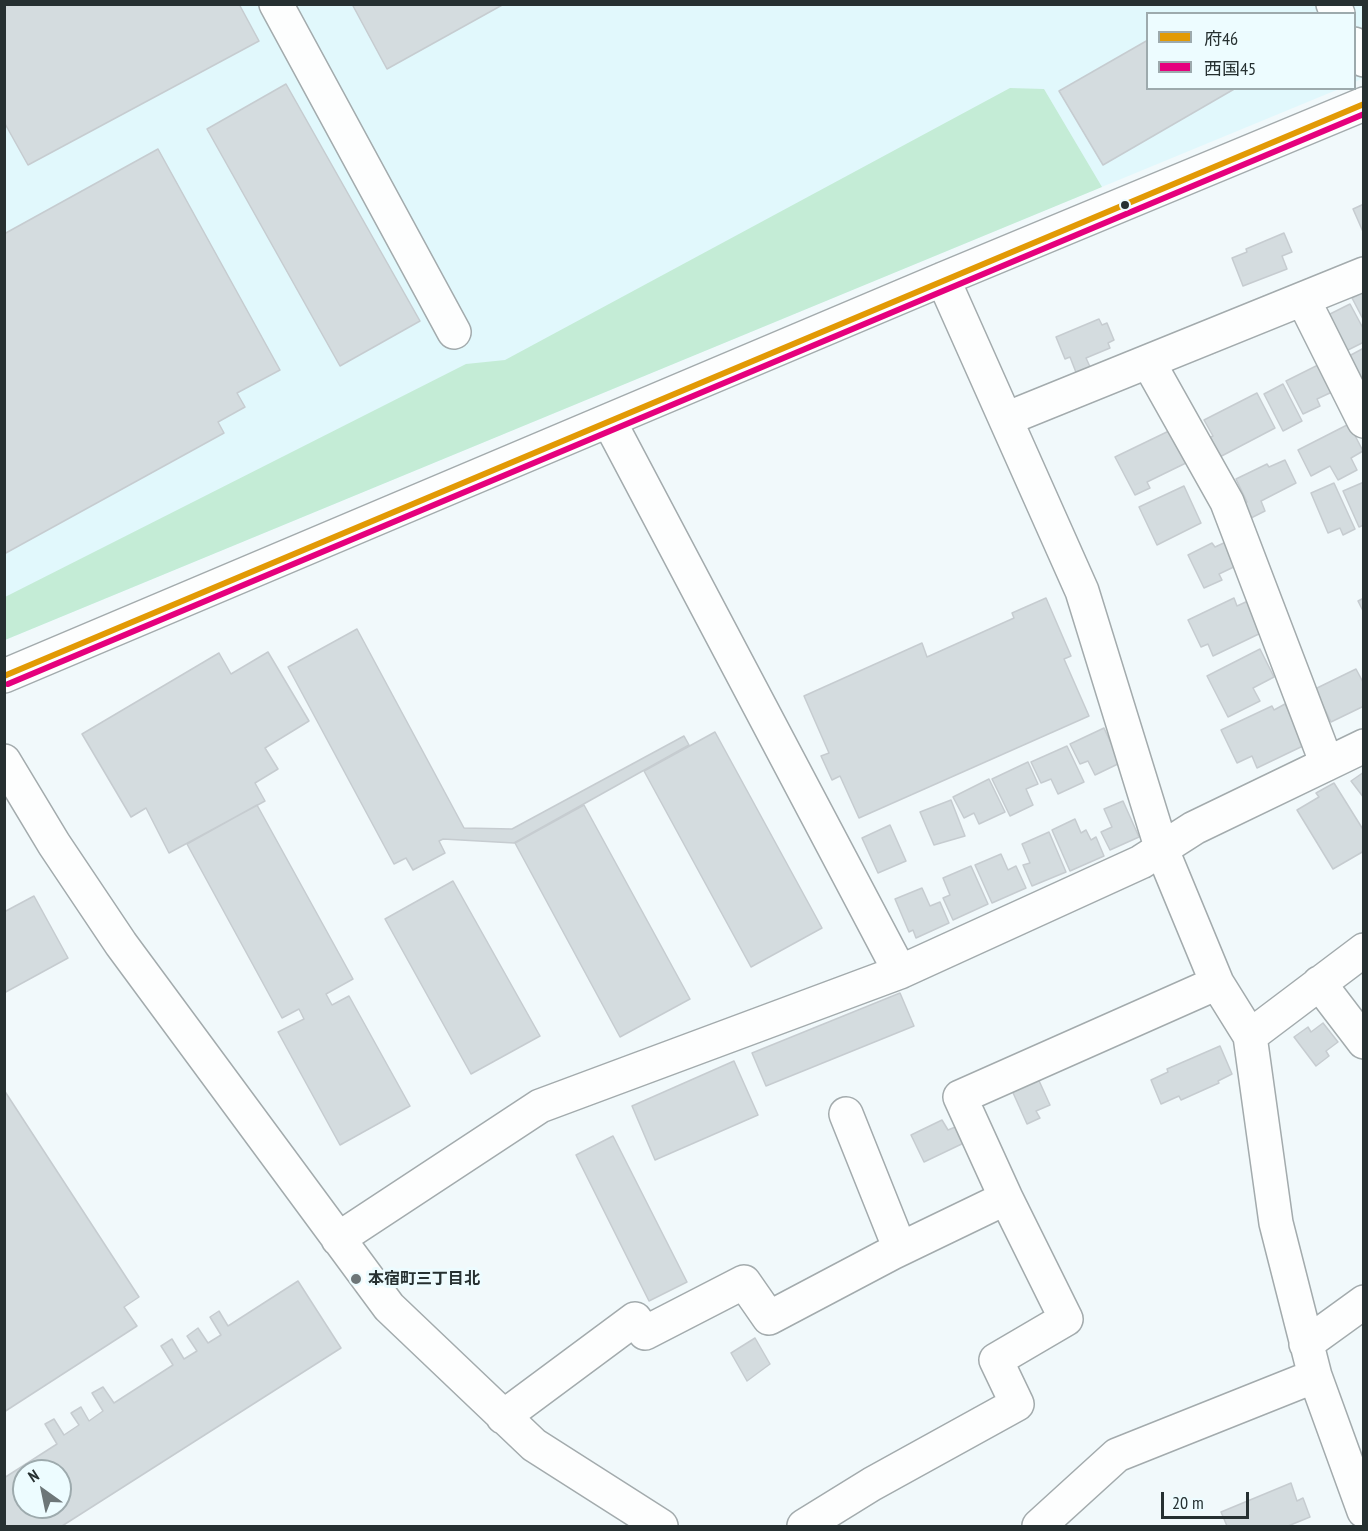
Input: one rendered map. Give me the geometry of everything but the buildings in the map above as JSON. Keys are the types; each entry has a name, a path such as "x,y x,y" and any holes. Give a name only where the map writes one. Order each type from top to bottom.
{"street":[{"path":"276,4 454,333"},
{"path":"1356,47 1364,60"},
{"path":"4,676 943,279 1364,105"},
{"path":"1006,419 1364,274"},
{"path":"943,279 1082,591 1162,850 1217,983 1250,1036 1276,1223 1315,1376 1364,1511"},
{"path":"1303,299 1364,421"},
{"path":"1149,363 1227,502 1327,764"},
{"path":"609,421 900,972"},
{"path":"338,1239 540,1106 900,972 1141,862 1194,828 1364,746"},
{"path":"4,761 54,844 121,945 388,1307 534,1445 661,1527"},
{"path":"1250,1036 1364,950"},
{"path":"804,1527 872,1484 1017,1404 996,1360 1066,1318 1006,1198 960,1097 1217,983"},
{"path":"1319,983 1364,1042"},
{"path":"846,1114 900,1249"},
{"path":"503,1417 635,1319 645,1333 744,1282 769,1318 900,1249 1006,1198"},
{"path":"1306,1344 1364,1302"},
{"path":"1039,1527 1117,1455 1315,1376"}],"shaded area":[{"path":"5,5 1363,5 1363,78 1356,82 1356,12 1146,12 1146,90 1337,90 5,640"}],"green space":[{"path":"1010,88 1044,89 1102,187 5,640 5,597 466,364 505,360"}],"transit line":[{"name":"府46","path":"4,676 1364,104"},
{"name":"西国45","path":"8,684 1364,114"}],"place":[{"name":"本宿町三丁目北","path":"356,1279"}]}
